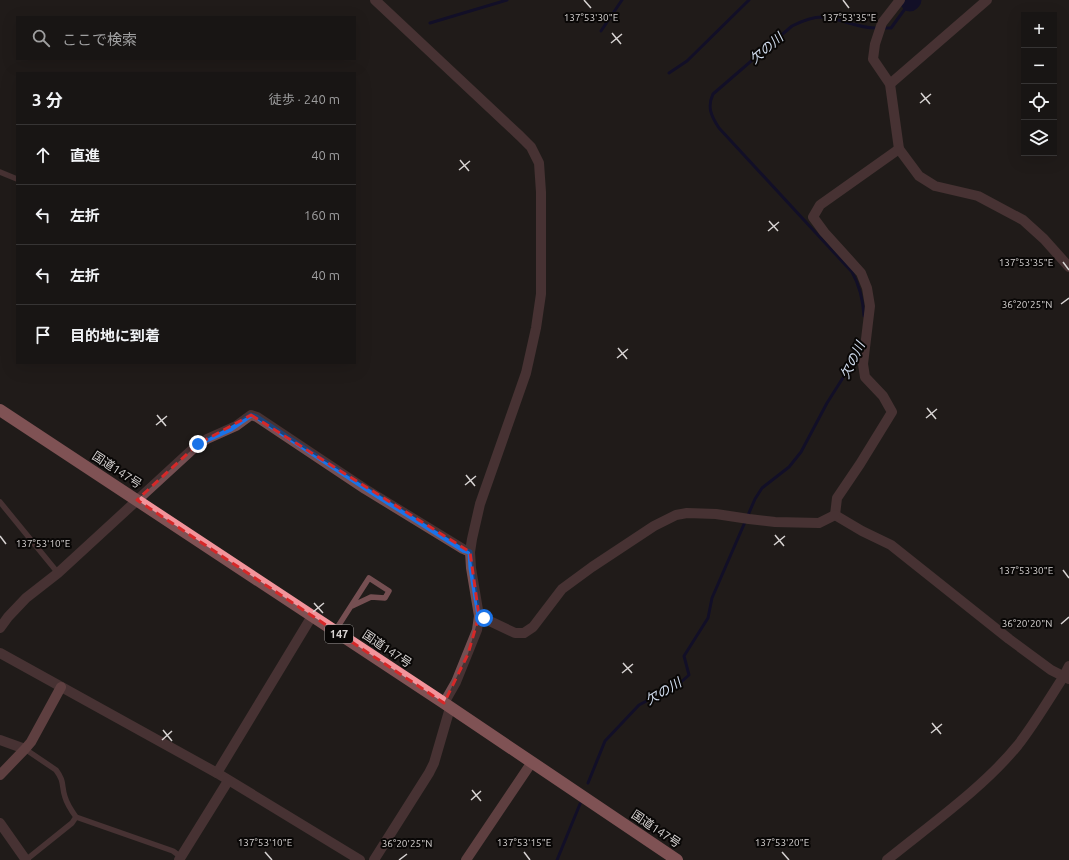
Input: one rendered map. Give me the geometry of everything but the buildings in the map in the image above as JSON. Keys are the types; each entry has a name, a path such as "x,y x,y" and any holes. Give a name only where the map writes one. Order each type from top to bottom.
{"highway":[{"name":"国道147号","path":"0,410 335,631 677,860"}],"street":[{"path":"374,860 429,773 437,752 444,726 447,706 476,630 479,616 471,568 470,552 472,538 480,504 526,373 536,328 541,294 541,192 539,163 531,147 375,0"},
{"path":"900,0 882,23 875,44 873,59 890,84 899,149 919,176 935,186 978,196 1022,220 1044,239 1069,267"},
{"path":"890,84 987,0"},
{"path":"836,515 837,498 892,412 883,396 865,377 863,364 870,306 867,288 861,273 824,232 814,217 820,206 899,149"},
{"path":"0,628 26,598 58,573 198,444 231,429 251,415 257,417 371,493 463,550 470,552"},
{"path":"479,616 515,633 524,633 533,627 562,589 592,566 654,526 676,515 686,513 716,514 749,520 819,523 836,515"},
{"path":"836,515 862,531 891,545 1009,639 1051,670 1067,678"},
{"path":"217,773 312,616"},
{"path":"0,653 217,773 348,857 360,860"},
{"path":"887,860 951,808 994,770 1018,744 1067,678 1069,666"},
{"path":"0,775 31,742 61,687"},
{"path":"0,740 25,749"},
{"path":"466,860 532,762"},
{"path":"180,858 228,781"},
{"path":"0,823 26,860"}],"lane":[{"path":"0,172 16,179"},
{"path":"0,502 58,573"},
{"path":"335,631 369,578 389,591 385,598 371,597 352,606"},
{"path":"25,749 56,770 64,785 64,794 68,805 76,817 173,851 180,858"},
{"path":"26,860 72,823 76,817"}],"highlighted area":[{"path":"251,415 470,552 479,616 468,654 444,703 137,500 198,444"}],"waterway":[{"path":"430,23 507,0"},
{"path":"601,31 622,0"},
{"path":"669,73 687,61 749,0"},
{"name":"欠の川","path":"883,28 891,28 910,2"},
{"name":"欠の川","path":"864,316 861,293 852,272 719,128 712,115 710,103 713,94 792,26 799,22 822,17 836,19 863,27 877,28"},
{"name":"欠の川","path":"588,783 605,741 639,705 680,683 689,675 684,656 708,618 712,598 755,499 762,488 789,467 801,452 827,403 858,354 861,343"},
{"name":"欠の川","path":"557,860 580,804"}],"route":[{"path":"198,444 231,429 251,415 257,417 365,488 463,550 470,552 471,568 479,616 484,618"}]}
